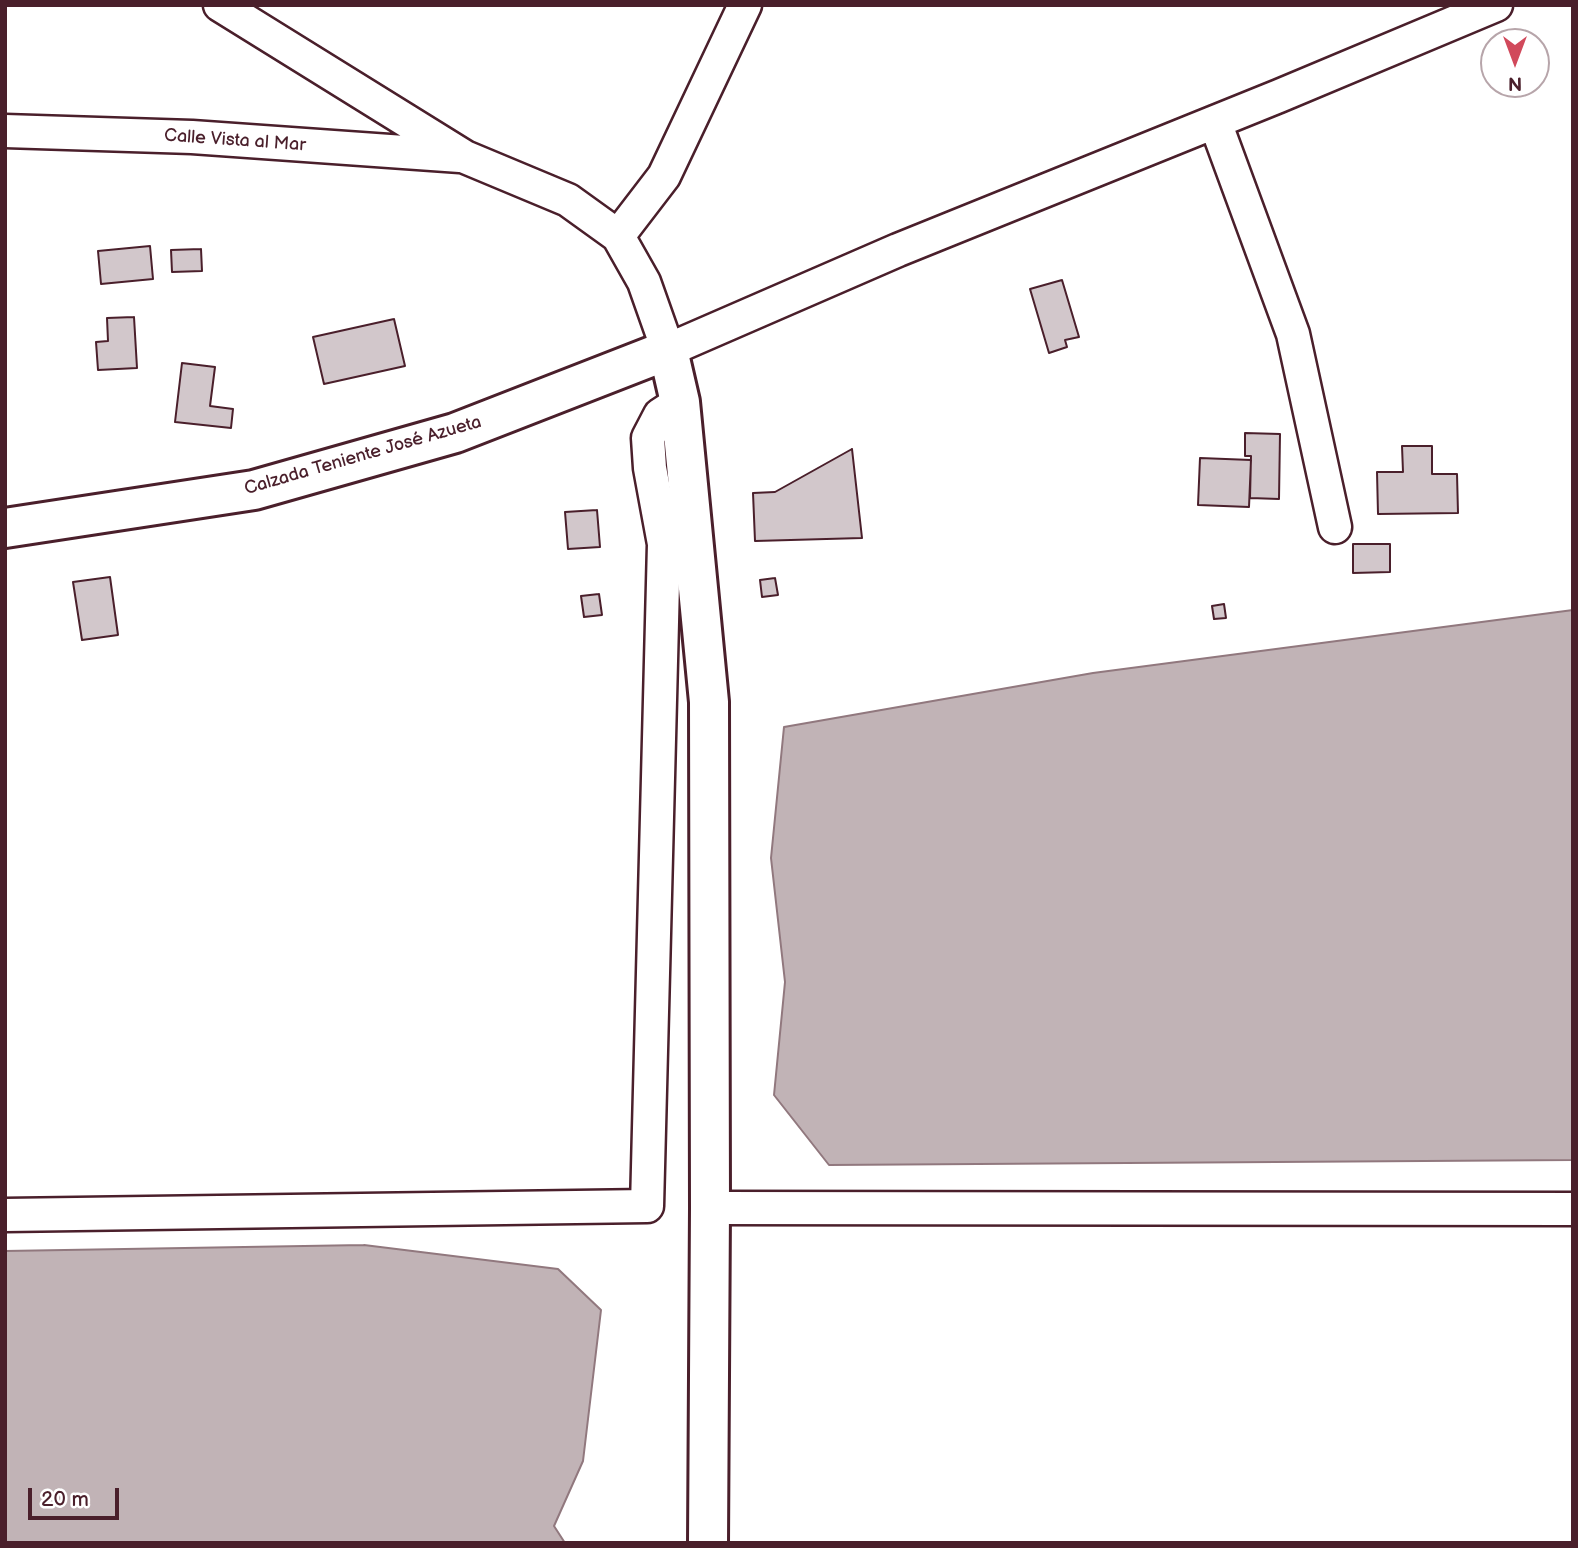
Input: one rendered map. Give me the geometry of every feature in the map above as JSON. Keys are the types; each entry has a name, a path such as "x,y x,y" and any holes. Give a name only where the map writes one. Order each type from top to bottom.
{"main road":[{"path":"668,350 680,402 709,702 708,1543"},
{"name":"Calzada Teniente José Azueta","path":"5,528 254,489 455,433 668,350"}],"street":[{"path":"220,5 465,157 568,201 618,236 644,282 668,350 898,250 1496,5"},
{"path":"618,236 664,176 745,5"},
{"path":"1215,122 1293,334 1335,527"},
{"name":"Calle Vista al Mar","path":"5,131 192,137 465,157"},
{"path":"5,1215 648,1206 664,544 650,468 648,438 660,415 680,402"},
{"path":"710,1208 1573,1209"}],"shaded area":[{"path":"1573,610 1573,1160 829,1165 774,1095 785,982 771,858 784,727 1093,673"},
{"path":"364,1245 558,1269 601,1310 583,1461 554,1526 565,1543 5,1543 5,1251"}],"building":[{"path":"150,246 153,279 101,284 98,251"},
{"path":"201,249 202,271 172,272 171,250"},
{"path":"1062,280 1079,337 1065,340 1067,347 1049,353 1030,289"},
{"path":"134,317 137,368 98,370 96,342 108,341 107,318"},
{"path":"394,319 405,366 324,384 313,337"},
{"path":"182,363 215,367 210,406 233,409 231,428 175,422"},
{"path":"1245,433 1280,434 1279,499 1250,498 1251,456 1245,456"},
{"path":"1402,446 1432,446 1432,474 1457,474 1458,513 1378,514 1377,472 1403,472"},
{"path":"852,449 862,538 755,541 753,493 775,492"},
{"path":"1200,458 1251,460 1249,507 1198,505"},
{"path":"597,510 600,547 568,549 565,512"},
{"path":"1353,544 1390,544 1390,572 1353,573"},
{"path":"110,577 118,635 82,640 73,582"},
{"path":"775,578 778,595 762,597 760,580"},
{"path":"599,594 602,615 584,617 581,596"},
{"path":"1224,604 1226,618 1214,619 1212,606"}]}
